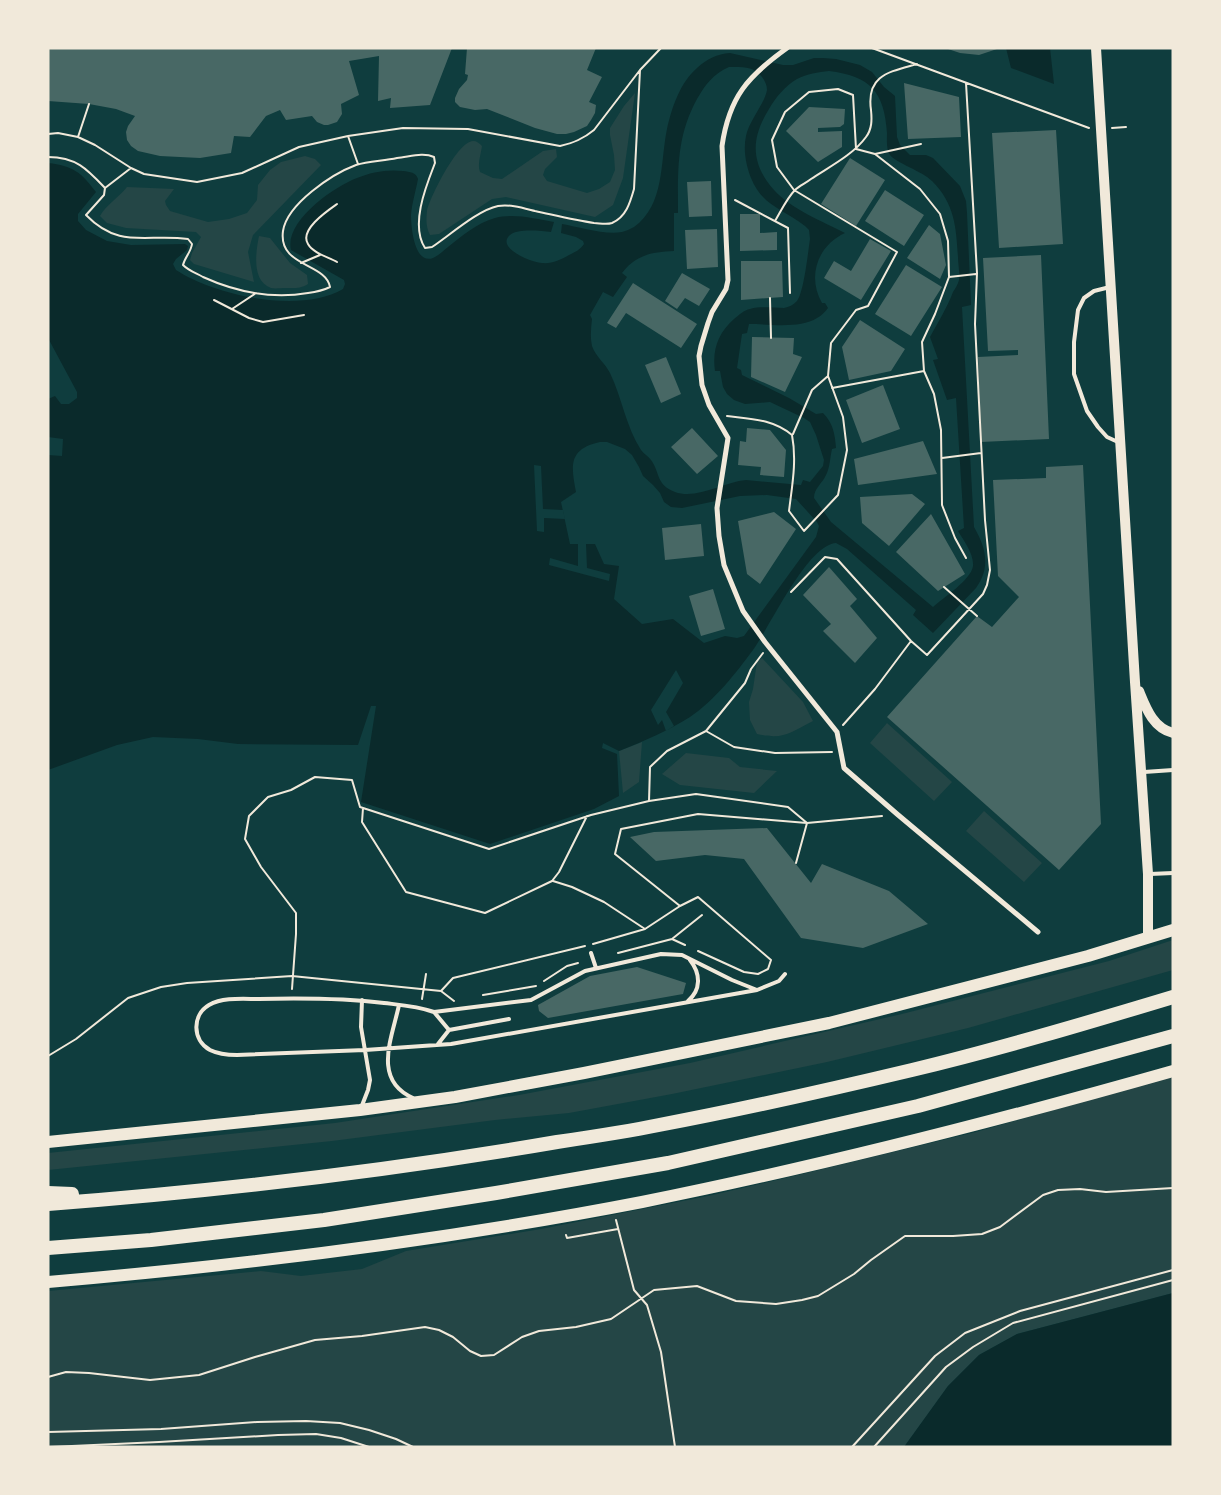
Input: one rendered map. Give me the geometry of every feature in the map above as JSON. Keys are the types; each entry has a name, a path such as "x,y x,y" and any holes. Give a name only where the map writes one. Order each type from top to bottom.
{"highway":[{"path":"48,1204 321,1178 490,1154 658,1125 915,1069 1083,1024 1173,997"},
{"path":"48,1248 151,1240 324,1220 496,1193 668,1162 918,1106 1173,1036"},
{"path":"48,1193 143,1196"}],"main road":[{"path":"48,1143 360,1110 422,1102 584,1074 829,1023 1088,956 1173,930"},
{"path":"48,1282 333,1252 464,1233 640,1202 796,1169 929,1137 1173,1071"}],"street":[{"path":"787,48 760,68 744,86 729,113 722,146 728,280 726,289 712,312 699,356 702,385 709,405 728,438 717,508 724,565 743,611 837,732 844,768 1038,932"},
{"path":"1096,48 1148,874 1148,938"},
{"path":"1135,682 1151,717 1167,732 1173,733"}],"lane":[{"path":"1111,287 1094,291 1084,298 1078,310 1074,342 1074,374 1087,411 1107,437 1120,444"},
{"path":"1142,772 1173,770"},
{"path":"1148,874 1173,873"},
{"path":"591,953 597,968"},
{"path":"757,990 688,958 661,954 585,971 531,999 434,1012 421,1008 362,1000 227,999 209,1005 199,1015 195,1026 198,1039 210,1050 222,1054 365,1050 451,1044 757,990 779,981 785,974"},
{"path":"687,1002 694,996 699,982 694,966 688,958"},
{"path":"360,1110 370,1080 361,1027 362,1000"},
{"path":"399,1005 389,1048 390,1079 402,1093 422,1102"},
{"path":"434,1012 448,1030"},
{"path":"438,1044 448,1030 509,1019"}],"path":[{"path":"48,134 58,133 78,137 144,174 197,182 242,173 299,147 348,136 403,128 468,129 560,146 574,143 594,130 640,70 661,48"},
{"path":"872,48 1092,129 1126,128"},
{"path":"775,221 794,190 856,149 866,137 872,121 870,96 875,83 889,73 916,64"},
{"path":"131,168 105,188 104,195 86,215 95,225 118,236 134,239 188,239 192,244 192,249 184,260 183,265 187,269 209,280 240,290 293,296 323,291 330,287 329,281 324,275 300,263 286,250 282,242 283,229 292,212 312,191 337,173 358,165 416,156 428,155 434,158 435,164 422,200 419,222 420,241 424,248 432,247 474,218 500,206 515,206 581,221 612,223 624,214 633,189 640,70"},
{"path":"792,592 825,557 837,559 911,641 927,655 983,594 987,585 990,570 985,520 975,324 976,273 966,83"},
{"path":"828,376 813,390 792,435 795,450 794,476 789,512 804,531 838,495 847,450 843,417 828,376 831,343 856,310 867,306 897,252 794,190 777,167 772,140 785,112 809,93 838,89 853,95 856,149"},
{"path":"78,137 89,104"},
{"path":"348,136 358,165"},
{"path":"874,154 921,144"},
{"path":"856,149 874,154 920,189 940,214 948,242 949,276 922,342 924,371 934,393 941,430 942,505 966,558"},
{"path":"48,157 65,158 78,162 105,188"},
{"path":"724,194 788,228 790,293"},
{"path":"337,204 313,223 306,236 307,243 312,249 337,262"},
{"path":"300,263 321,254"},
{"path":"949,276 976,273"},
{"path":"231,309 256,293"},
{"path":"770,298 771,338"},
{"path":"214,300 249,318 263,322 304,315"},
{"path":"832,388 924,371"},
{"path":"715,415 764,420 783,428 792,435"},
{"path":"942,458 982,453"},
{"path":"944,587 977,616"},
{"path":"837,732 875,689 911,641"},
{"path":"649,801 650,767 667,751 706,731 745,683 767,644"},
{"path":"706,731 734,747 775,753 841,752"},
{"path":"291,998 296,913 261,867 245,838 249,816 268,797 291,790 315,777 352,780 360,807 489,849 587,816 649,801 696,794 788,807 807,823"},
{"path":"363,808 362,822 406,892 485,913 552,881 559,872 587,816"},
{"path":"441,991 453,978 645,930 680,906 615,854 621,829 698,814 807,823 897,814"},
{"path":"796,863 807,823"},
{"path":"552,881 572,887 604,902 645,930"},
{"path":"672,939 702,915"},
{"path":"421,1008 426,974"},
{"path":"48,1377 66,1372 150,1380 199,1375 315,1340 425,1327 439,1330 453,1337 470,1351 481,1356 494,1355 522,1337 539,1331 576,1327 612,1319 654,1290 697,1286 736,1301 776,1304 818,1296 854,1275 905,1236 982,1234 1000,1227 1043,1195 1058,1190 1080,1189 1106,1192 1173,1188"},
{"path":"616,1219 634,1290 647,1305 661,1352 675,1447"},
{"path":"566,1235 567,1238 618,1228"},
{"path":"852,1447 935,1356 965,1333 1020,1311 1173,1270"},
{"path":"874,1447 946,1367 973,1347 1013,1323 1173,1280"},
{"path":"48,1432 161,1429 306,1421 340,1423 369,1430 413,1447"},
{"path":"50,1447 316,1434 341,1438 369,1447"}],"shaded area":[{"path":"1006,48 1050,48 1054,84 1011,68"},
{"path":"730,53 783,65 823,58 860,65 872,72 895,96 897,137 900,145 910,155 926,155 933,158 960,186 966,201 971,305 962,307 974,527 985,558 984,573 976,588 933,633 913,615 916,610 847,549 836,543 825,547 801,572 746,659 708,703 673,727 619,751 603,743 602,748 617,754 619,796 594,809 490,844 361,802 376,706 371,706 358,745 238,744 153,737 117,745 48,770 48,455 62,456 63,439 48,437 48,399 55,396 61,404 69,404 77,398 77,392 48,338 48,163 76,171 96,192 78,214 78,221 86,230 107,241 131,245 185,244 188,246 187,250 173,264 176,270 213,287 258,299 304,300 325,296 343,289 344,280 291,250 291,239 295,228 312,207 336,189 357,178 386,171 408,172 414,174 418,179 411,220 415,243 422,256 427,259 435,257 470,230 488,220 517,216 554,222 551,232 518,231 510,235 507,240 507,245 511,250 524,258 549,263 575,252 584,244 576,237 561,233 562,224 615,233 634,227 644,218 651,207 660,182 667,129 678,96 686,81 697,68 712,58","holes":["729,67 755,71 759,73 767,86 766,95 746,136 745,157 751,178 767,201 809,230 810,239 804,281 797,301 784,308 754,308 734,319 717,342 714,356 715,371 720,371 723,387 734,400 745,404 770,402 810,422 824,460 823,466 810,482 803,480 801,485 746,480 701,492 683,494 664,486 651,460 636,441 610,373 592,346 590,315 603,292 613,297 627,277 622,273 633,262 658,252 674,251 674,213 678,213 680,155 685,127 703,89 710,80","829,71 843,73 865,82 872,88 882,106 890,155 932,181 945,198 953,216 959,280 930,337 938,359 933,360 947,400 956,398 964,528 958,531 970,552 973,566 962,583 933,607 831,522 814,498 815,491 827,472 832,449 836,448 833,429 823,413 816,414 742,375 741,370 737,368 742,334 747,333 749,324 802,324 823,314 828,308 825,303 822,303 815,283 817,263 827,246 845,233 807,214 781,197 766,180 757,160 756,150 756,140 763,120 781,92 797,79","607,442 625,449 632,455 643,476 660,493 664,502 671,507 682,508 740,496 767,495 796,499 817,522 819,526 816,537 744,636 737,638 725,636 704,643 673,619 642,624 614,599 619,566 604,564 595,544 570,544 561,502 576,492 573,474 574,460 582,449"]},
{"path":"635,93 623,178 613,205 595,217 506,197 492,199 439,234 430,235 427,226 427,211 433,194 453,159 467,143 473,141 482,146 480,172 493,178 502,179 543,151 556,149 557,157 545,169 543,175 547,181 587,193 610,182 615,170 610,128"},
{"path":"305,156 315,159 321,165 253,235 248,252 254,282 194,264 190,260 201,237 196,232 126,228 107,223 100,216 127,187 174,189 165,201 170,211 208,222 229,219 247,213 257,200 258,185 270,170 281,162"},
{"path":"259,236 270,238 290,263 307,275 308,284 297,288 271,288 265,284 260,279 256,265"},
{"path":"762,658 803,702 813,721 780,736 757,734 750,720 749,702 757,662"},
{"path":"887,723 952,782 934,801 870,743"},
{"path":"642,742 639,782 623,793 619,751"},
{"path":"686,753 729,758 740,767 777,771 754,793 680,785 662,774"},
{"path":"984,811 1042,863 1024,882 966,831"},
{"path":"1173,940 1173,970 968,1028 827,1062 672,1094 569,1113 332,1141 48,1170 48,1153 335,1123 519,1095 690,1063 902,1014 1109,961"},
{"path":"1173,1076 1173,1293 1017,1334 979,1355 948,1386 904,1447 48,1447 48,1291 261,1271 301,1276 362,1269 406,1251 541,1229 708,1196 798,1175 976,1132"},
{"path":"1173,1293 1173,1447 904,1447 948,1386 979,1355 1017,1334"}],"pier":[{"path":"534,465 541,466 543,509 563,510 565,519 544,518 544,532 537,531"},
{"path":"578,544 586,544 587,568 610,574 609,581 549,565 550,558 578,566"},
{"path":"676,670 683,683 666,712 674,726 666,731 662,720 658,725 651,710"}],"building":[{"path":"48,48 452,48 430,105 390,108 391,98 378,101 379,56 349,61 359,95 341,104 342,114 337,122 324,125 312,116 286,120 280,110 266,116 250,137 234,136 231,153 200,158 160,156 138,151 127,140 126,132 135,116 116,109 89,104 48,101"},
{"path":"467,48 596,48 587,70 602,77 589,102 596,105 595,113 587,126 574,132 557,134 487,109 475,110 460,107 455,102 455,98 467,80 468,75 465,74"},
{"path":"945,48 1000,48 979,55 960,53"},
{"path":"904,83 959,97 961,137 908,139"},
{"path":"809,107 845,109 844,124 840,127 818,128 818,132 842,131 842,147 818,162 786,131"},
{"path":"1056,130 1063,244 999,248 992,133"},
{"path":"850,158 885,180 856,226 821,204"},
{"path":"711,181 712,216 689,217 687,182"},
{"path":"885,190 924,215 904,246 865,221"},
{"path":"740,214 760,214 760,233 777,232 777,250 740,251"},
{"path":"929,225 940,234 946,265 940,279 907,258"},
{"path":"717,229 718,267 687,269 685,230"},
{"path":"870,239 891,251 861,300 824,278 834,261 851,271"},
{"path":"1041,255 1049,439 981,442 978,357 1018,355 1018,350 988,351 983,258"},
{"path":"741,261 782,261 783,297 741,300"},
{"path":"906,265 942,287 911,336 875,314"},
{"path":"682,273 710,289 699,306 685,298 677,309 665,301"},
{"path":"633,283 697,324 681,348 626,313 616,328 607,323"},
{"path":"860,320 905,349 891,371 849,380 842,347"},
{"path":"752,337 794,338 793,354 802,357 785,392 751,377"},
{"path":"666,357 681,394 661,403 645,365"},
{"path":"883,385 900,429 862,443 846,400"},
{"path":"692,428 718,456 697,474 671,447"},
{"path":"747,428 770,430 786,450 784,477 760,475 761,467 738,465 740,441 746,442"},
{"path":"923,441 937,474 858,485 854,459"},
{"path":"1083,465 1101,824 1059,870 887,717 977,616 992,627 1019,597 998,576 993,480 1046,478 1046,467"},
{"path":"912,494 925,504 889,546 862,523 860,497"},
{"path":"774,512 796,529 760,584 747,574 738,521"},
{"path":"931,514 965,574 938,591 896,552"},
{"path":"701,524 704,556 665,560 662,528"},
{"path":"829,567 857,599 850,606 877,638 855,663 823,631 831,624 803,595"},
{"path":"713,589 725,629 701,636 689,596"},
{"path":"767,828 811,883 822,864 889,891 928,924 863,948 801,938 744,859 705,855 656,861 630,837 654,832"},
{"path":"637,967 686,983 683,994 548,1018 539,1011 538,1005 590,976"}]}
